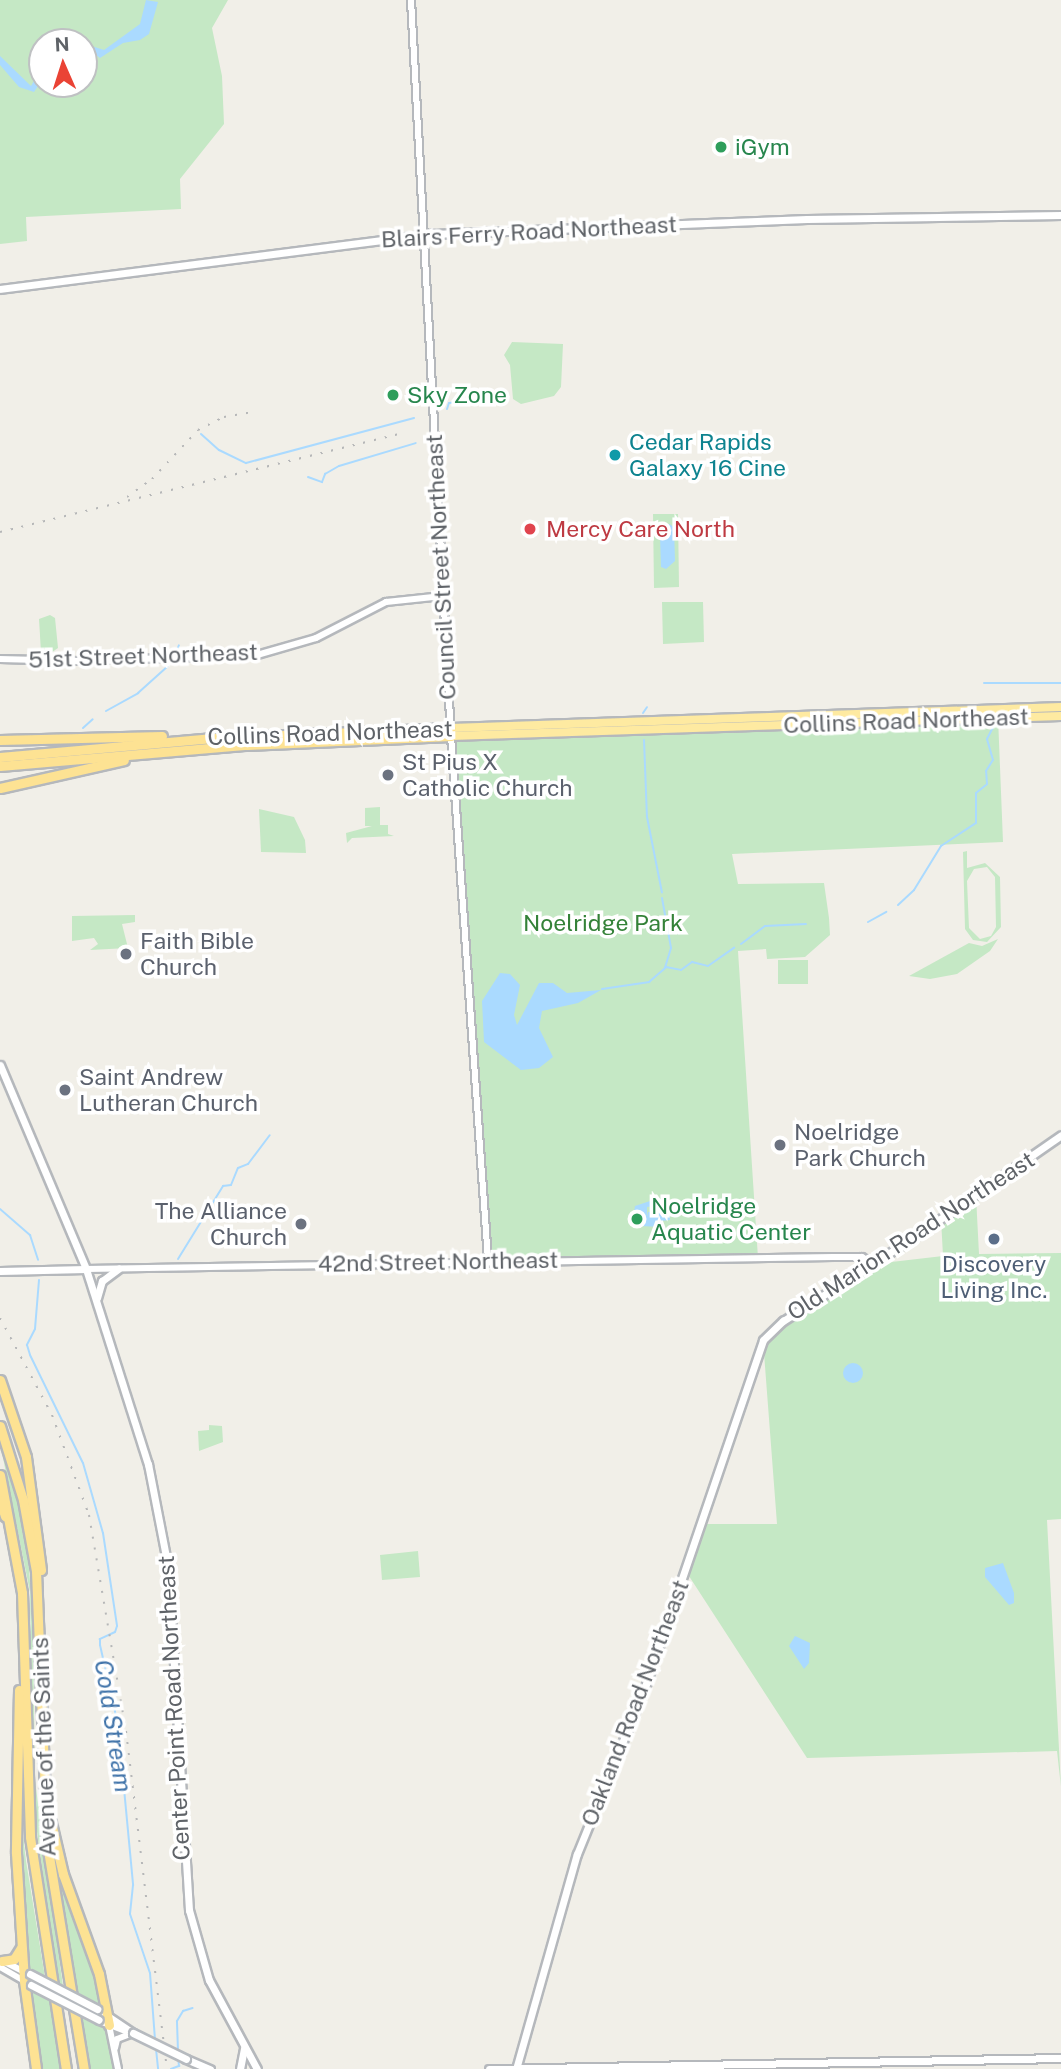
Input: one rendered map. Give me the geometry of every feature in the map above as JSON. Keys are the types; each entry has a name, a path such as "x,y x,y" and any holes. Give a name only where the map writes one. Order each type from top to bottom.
{"highway":[{"name":"Collins Road Northeast","path":"0,766 247,745 661,719 1061,707"},
{"name":"Collins Road Northeast","path":"0,757 213,738 451,732 584,732 1061,716"},
{"name":"Collins Road Northeast","path":"584,732 657,725 661,719"},
{"path":"0,740 213,738"},
{"path":"0,788 117,761 247,745"},
{"path":"0,1380 33,1494 42,1585 39,1614"},
{"name":"Avenue of the Saints","path":"0,1426 27,1520 39,1614 42,1774 51,1875 84,2069"},
{"name":"Avenue of the Saints","path":"0,1475 20,1568 30,1837 66,2069"},
{"path":"0,1500 20,1568"},
{"path":"24,1664 16,1719 14,1796 22,1946 35,2069"},
{"path":"42,1774 57,1853 94,1957 103,2017 109,2025"},
{"path":"1,1962 16,1957 22,1946"}],"main road":[{"name":"Blairs Ferry Road Northeast","path":"0,289 423,235 827,218 1061,215"},
{"name":"Center Point Road Northeast","path":"0,1065 86,1269 148,1464 166,1549 188,1910 209,1980 257,2069"},
{"name":"Old Marion Road Northeast","path":"763,1340 783,1321 874,1264 1061,1135"},
{"path":"97,1302 102,1280 119,1268"},
{"name":"42nd Street Northeast","path":"0,1271 86,1269"},
{"name":"Oakland Road Northeast","path":"516,2069 577,1854 646,1684 763,1340"},
{"path":"27,1978 210,2069"},
{"path":"27,1978 97,2009 103,2017"},
{"path":"109,2025 133,2032"},
{"path":"240,2069 244,2062 243,2044"},
{"path":"489,2069 1061,2057"}],"street":[{"name":"Council Street Northeast","path":"411,0 451,732 488,1260"},
{"name":"51st Street Northeast","path":"0,659 78,661 257,655 316,638 386,602 443,596"},
{"name":"42nd Street Northeast","path":"86,1269 488,1260 855,1257 874,1264"},
{"path":"1,1962 27,1978"},
{"path":"109,2025 118,2069"},
{"path":"115,2053 117,2039 133,2032"}],"green space":[{"path":"0,0 228,0 212,28 222,76 224,124 180,179 181,209 26,217 27,241 0,244"},
{"path":"512,342 563,344 561,387 554,396 521,404 513,399 510,365 504,355"},
{"path":"653,514 678,514 679,587 654,588"},
{"path":"662,602 703,602 704,642 663,644"},
{"path":"50,615 55,618 58,648 45,657 41,652 39,619"},
{"name":"Noelridge Park","path":"998,717 1003,842 732,854 738,884 824,883 829,918 830,935 805,957 767,959 766,949 738,951 758,1258 488,1260 451,736"},
{"path":"380,807 380,825 388,825 388,834 394,836 352,838 347,843 346,833 372,826 365,826 365,808"},
{"path":"259,809 294,817 305,840 306,853 261,852"},
{"path":"967,851 967,868 985,863 1000,877 1001,927 987,942 973,940 965,929 963,852","holes":["987,867 995,877 996,927 991,936 980,939 969,928 967,881 974,869"]},
{"path":"135,915 135,922 122,924 128,948 90,950 98,944 94,938 72,941 72,916"},
{"path":"998,939 990,951 957,974 930,979 909,976 969,943 982,946"},
{"path":"778,960 808,960 808,984 778,984"},
{"path":"976,1196 979,1254 1061,1253 1061,1519 1047,1520 1061,1787 1057,1751 807,1758 687,1573 701,1524 777,1524 763,1340 770,1331 874,1264 943,1256 941,1219"},
{"path":"209,1425 222,1426 223,1442 199,1451 198,1431 209,1430"},
{"path":"0,1443 19,1508 29,1568 33,1625 35,1781 63,1986 58,1983 34,1810 30,1592"},
{"path":"418,1551 420,1577 382,1580 380,1555"},
{"path":"19,1802 26,1861 45,1977 25,1966"},
{"path":"58,1868 96,1973 100,2005 76,1992"},
{"path":"32,1988 49,1998 60,2069 40,2069 29,1996"},
{"path":"80,2013 109,2028 115,2069 89,2069"}],"water":[{"path":"146,0 158,2 149,34 140,40 123,43 100,58 98,56 98,48 104,50 140,24"},
{"path":"0,56 28,83 28,90 19,87 0,65"},
{"path":"669,524 674,527 675,561 666,569 661,567 660,536 662,525"},
{"path":"500,973 510,974 520,985 514,1015 517,1025 539,983 553,983 567,993 601,990 578,1003 542,1011 539,1028 553,1057 539,1068 521,1070 484,1042 482,1001"},
{"path":"653,1200 654,1206 647,1207 647,1217 648,1212 669,1211 670,1220 661,1221 661,1227 640,1226 633,1218 635,1206"},
{"path":"853,1363 860,1366 863,1373 860,1380 853,1383 846,1380 843,1373 846,1366"},
{"path":"1003,1563 1014,1593 1014,1603 1009,1605 985,1577 985,1568"},
{"path":"795,1636 810,1643 809,1663 804,1669 789,1646"}],"waterway":[{"path":"447,409 449,403 482,399"},
{"path":"201,434 219,450 246,463 414,418"},
{"path":"308,477 322,482 325,474 339,466 416,443"},
{"path":"177,650 179,645"},
{"path":"106,711 138,693 168,666"},
{"path":"984,683 1061,683"},
{"path":"643,713 647,707"},
{"path":"83,728 93,719"},
{"path":"898,905 914,890 941,846 976,823 976,793 987,784 986,771 993,760 987,739 995,723"},
{"path":"644,740 647,817 662,893"},
{"path":"662,898 671,948 665,968"},
{"path":"868,922 886,912"},
{"path":"741,944 765,926 806,924"},
{"path":"602,989 649,982 666,967 681,970 692,962 708,966 734,948"},
{"path":"178,1259 223,1186 231,1185 238,1168 248,1164 270,1135"},
{"name":"Cold Stream","path":"0,1209 30,1235 38,1260"},
{"name":"Cold Stream","path":"39,1280 35,1329 27,1345 83,1463 103,1533 117,1626 115,1632 100,1639 100,1645 118,1725 133,1885 130,1914 150,1973 155,2040"},
{"path":"178,2051 177,2021 183,2011 193,2008"},
{"name":"Cold Stream","path":"156,2049 158,2069"},
{"path":"171,2069 179,2066 178,2057"}],"railway":[{"path":"127,497 152,479 198,430 224,417 253,412"},
{"path":"0,532 404,433"},
{"path":"0,1318 52,1415 89,1515 126,1731 167,2069"}],"place":[{"name":"iGym","path":"721,147"},
{"name":"Sky Zone","path":"393,395"},
{"name":"Cedar Rapids Galaxy 16 Cine","path":"615,455"},
{"name":"Mercy Care North","path":"530,529"},
{"name":"St Pius X Catholic Church","path":"388,775"},
{"name":"Faith Bible Church","path":"126,954"},
{"name":"Saint Andrew Lutheran Church","path":"65,1090"},
{"name":"Noelridge Park Church","path":"780,1145"},
{"name":"Noelridge Aquatic Center","path":"637,1219"},
{"name":"The Alliance Church","path":"301,1224"},
{"name":"Discovery Living Inc.","path":"994,1239"}]}
